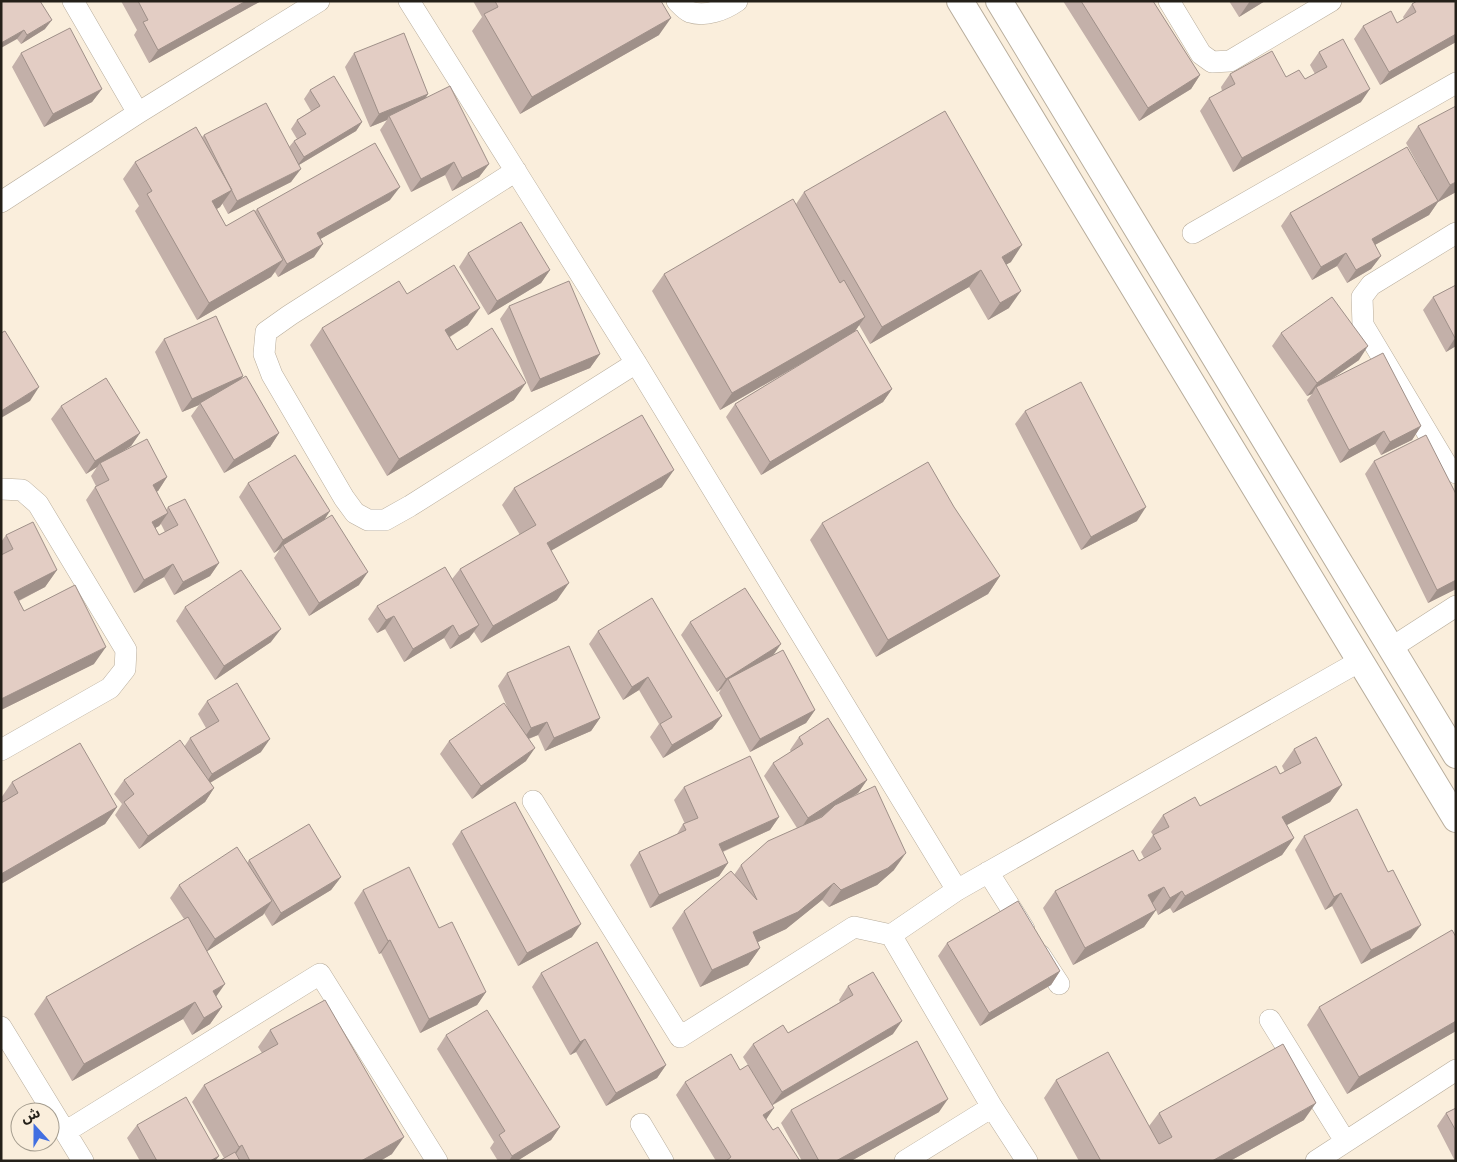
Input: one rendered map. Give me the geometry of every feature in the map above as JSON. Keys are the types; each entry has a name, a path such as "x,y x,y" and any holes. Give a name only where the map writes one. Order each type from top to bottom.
{"street":[{"path":"73,1 138,112"},
{"path":"1,202 138,112 319,1"},
{"path":"409,1 636,363 957,890"},
{"path":"677,1 688,12 705,14 727,8 737,1"},
{"path":"960,1 1456,819"},
{"path":"999,1 1456,755"},
{"path":"1169,1 1201,54 1212,62 1230,61 1331,1"},
{"path":"1193,233 1456,83"},
{"path":"516,171 266,332 264,354 272,375 344,498 354,513 368,520 385,520 636,363"},
{"path":"1456,233 1371,285 1362,297 1362,325 1446,464 1456,473"},
{"path":"1,489 22,490 38,504 126,650 125,669 110,688 1,750"},
{"path":"1391,648 1456,606"},
{"path":"534,801 680,1037 854,927 890,935 957,890 1360,661"},
{"path":"988,872 1058,984"},
{"path":"890,935 992,1107 1027,1161"},
{"path":"65,1132 320,974 436,1161"},
{"path":"1270,1020 1346,1142"},
{"path":"1,1027 83,1161"},
{"path":"1316,1161 1456,1070"},
{"path":"905,1161 992,1107"},
{"path":"641,1124 663,1161"}],"building":[{"path":"1,1 40,1 52,20 27,35 24,30 1,43"},
{"path":"138,1 246,1 158,50 143,22 148,20"},
{"path":"495,1 661,1 671,18 532,97 484,14 498,7"},
{"path":"1081,1 1153,1 1200,75 1148,108"},
{"path":"1417,1 1456,1 1456,34 1389,72 1363,26 1391,11 1397,23 1416,12 1412,4"},
{"path":"70,28 102,89 53,114 21,53"},
{"path":"404,33 428,94 379,114 354,53"},
{"path":"1343,39 1370,89 1242,158 1209,98 1235,84 1230,74 1272,51 1286,77 1299,70 1305,79 1327,67 1319,52"},
{"path":"334,76 362,122 304,157 294,141 306,134 297,120 320,106 310,90"},
{"path":"450,86 489,164 462,178 454,162 421,179 389,116"},
{"path":"266,103 301,169 237,201 204,135"},
{"path":"1456,106 1456,182 1450,185 1418,126"},
{"path":"945,111 1022,245 1002,257 1021,291 1000,303 981,270 882,327 804,192"},
{"path":"196,127 232,190 212,201 226,226 254,210 283,260 209,303 147,194 152,191 135,162"},
{"path":"375,143 400,187 317,233 323,244 287,264 257,209"},
{"path":"1407,147 1438,201 1372,239 1381,256 1356,270 1346,253 1321,267 1290,213"},
{"path":"793,199 840,283 844,280 865,317 732,393 664,274"},
{"path":"521,222 550,270 497,301 468,253"},
{"path":"454,265 480,308 445,330 457,350 492,328 526,383 399,459 322,328 399,281 407,294"},
{"path":"569,281 600,354 540,379 509,306"},
{"path":"1456,285 1456,338 1455,338 1433,297"},
{"path":"1332,297 1368,346 1317,383 1281,333"},
{"path":"216,316 243,376 192,399 164,339"},
{"path":"857,330 892,389 770,462 735,404"},
{"path":"5,331 39,387 1,411 1,333"},
{"path":"1383,353 1421,426 1390,442 1384,431 1349,450 1316,387"},
{"path":"246,376 279,433 234,460 200,403"},
{"path":"106,378 140,433 95,461 61,406"},
{"path":"1081,382 1146,507 1091,537 1025,411"},
{"path":"642,415 674,470 547,543 569,583 493,626 460,569 536,525 514,488"},
{"path":"1426,435 1456,494 1456,580 1437,590 1374,461"},
{"path":"147,439 167,477 153,485 168,513 152,522 159,535 178,525 168,507 185,499 219,563 183,582 173,564 144,580 95,487 109,480 100,463"},
{"path":"295,455 330,511 283,540 248,483"},
{"path":"928,462 954,507 1000,576 888,640 822,523"},
{"path":"332,515 368,572 319,603 283,545"},
{"path":"33,522 57,570 14,592 24,611 75,585 106,647 1,699 1,555 13,549 6,535"},
{"path":"445,567 479,625 459,636 453,625 413,649 394,616 386,620 377,606"},
{"path":"241,570 281,629 224,666 185,607"},
{"path":"745,588 781,644 726,679 690,622"},
{"path":"652,598 722,716 672,745 660,724 672,717 648,677 632,687 598,631"},
{"path":"569,646 600,718 554,738 547,722 531,728 507,673"},
{"path":"783,650 815,710 760,739 728,679"},
{"path":"237,683 270,739 212,774 190,738 219,721 207,701"},
{"path":"504,703 535,748 481,786 449,741"},
{"path":"828,718 867,780 808,818 773,763 803,744 799,737"},
{"path":"1316,737 1342,785 1282,817 1294,838 1185,896 1182,891 1170,898 1164,887 1148,895 1156,910 1085,948 1055,891 1133,850 1139,861 1161,849 1153,835 1169,827 1163,815 1195,797 1200,806 1276,766 1280,774 1301,763 1294,749"},
{"path":"180,740 214,788 148,836 124,802 134,794 124,780"},
{"path":"80,743 117,807 1,874 1,803 18,793 12,782"},
{"path":"750,756 779,817 719,844 728,863 659,895 639,852 686,830 683,824 698,818 684,787"},
{"path":"875,786 906,853 888,868 841,890 834,883 798,912 753,932 760,948 712,970 684,911 731,871 757,900 741,865 768,841 822,817 835,805"},
{"path":"515,802 581,924 527,953 461,831"},
{"path":"1357,809 1388,872 1393,870 1421,925 1371,950 1341,893 1334,897 1304,836"},
{"path":"309,824 341,877 281,913 249,860"},
{"path":"237,847 272,901 215,939 179,885"},
{"path":"409,867 439,928 452,922 486,992 429,1019 363,890"},
{"path":"1018,901 1060,971 989,1013 947,943"},
{"path":"188,917 225,984 213,991 222,1007 204,1018 195,1002 84,1064 46,997"},
{"path":"1452,930 1456,937 1456,1021 1359,1077 1319,1007"},
{"path":"597,942 666,1065 616,1093 585,1039 580,1042 541,973"},
{"path":"873,972 902,1021 782,1092 753,1044 783,1025 788,1033 853,995 848,986"},
{"path":"325,1000 404,1137 361,1161 250,1161 242,1145 239,1147 204,1085 278,1044 270,1030"},
{"path":"487,1010 560,1127 512,1156 499,1135 505,1131 446,1035"},
{"path":"917,1041 948,1099 836,1161 819,1161 791,1110"},
{"path":"1283,1044 1316,1103 1212,1161 1101,1161 1056,1080 1108,1052 1159,1144 1172,1137 1159,1113"},
{"path":"731,1054 740,1070 748,1065 774,1108 763,1115 773,1130 778,1127 800,1161 726,1161 731,1157 685,1082"},
{"path":"186,1097 219,1156 210,1161 157,1161 137,1125"},
{"path":"1456,1108 1456,1131 1446,1113"},
{"path":"235,1152 240,1161 219,1161"}]}
